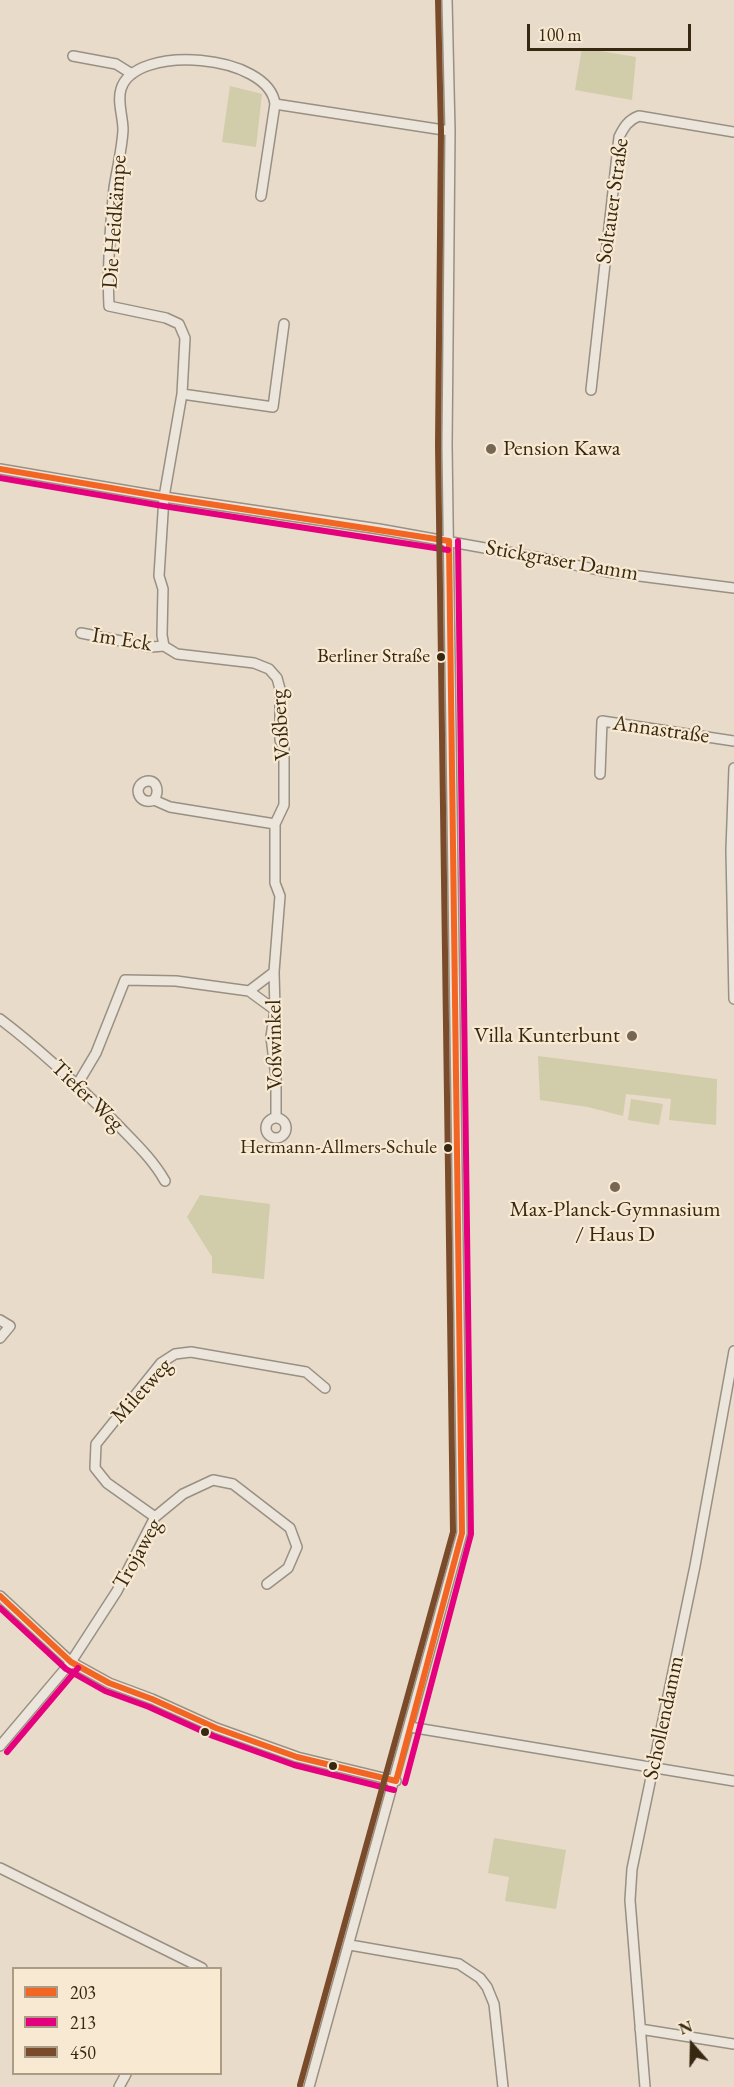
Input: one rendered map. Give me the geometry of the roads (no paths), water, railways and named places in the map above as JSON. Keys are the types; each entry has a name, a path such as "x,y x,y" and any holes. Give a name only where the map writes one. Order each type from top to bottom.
{"street":[{"path":"309,2087 396,1781 462,1533 447,424 450,131 447,0"},
{"path":"73,56 116,64 132,74 150,66 178,59 214,61 231,65 259,81 274,96 275,104 261,196"},
{"name":"Die Heidkämpe","path":"132,74 121,89 123,131 114,187 107,263 110,306 166,318 179,324 185,338 182,394 164,497"},
{"path":"275,104 450,131"},
{"name":"Soltauer Straße","path":"591,390 619,137 624,126 639,116 734,132"},
{"path":"182,394 273,407 284,324"},
{"name":"Stickgraser Damm","path":"0,469 449,541 608,572 734,588"},
{"path":"164,497 159,576 163,589 162,635 164,645"},
{"name":"Im Eck","path":"81,633 151,647 164,645"},
{"name":"Voßberg","path":"164,645 177,654 254,663 269,669 277,678 280,690 280,740 284,749 285,806 275,824 275,883 280,896 274,972"},
{"name":"Annastraße","path":"600,774 602,721 734,741"},
{"path":"734,768 732,850 734,999"},
{"path":"154,800 170,807 275,824"},
{"path":"249,991 274,972"},
{"name":"Voßwinkel","path":"274,972 275,1010 271,1037 276,1077 276,1117"},
{"path":"77,1085 96,1053 125,980 176,981 249,991 275,1010"},
{"name":"Tiefer Weg","path":"0,1019 44,1054 77,1085 155,1163 165,1181"},
{"path":"0,1320 10,1326 0,1338"},
{"name":"Schollendamm","path":"645,2087 630,1900 632,1869 695,1566 734,1351"},
{"name":"Miletweg","path":"155,1517 107,1483 95,1468 96,1444 161,1363 175,1354 191,1352 306,1372 325,1388"},
{"name":"Trojaweg","path":"0,1746 71,1662 117,1591 155,1517 183,1494 213,1480 233,1484 290,1528 297,1547 288,1568 267,1584"},
{"path":"0,1596 71,1662 109,1683 226,1732 297,1757 396,1781"},
{"path":"410,1727 734,1781"},
{"path":"0,1868 181,1964 197,1967"},
{"path":"350,1945 459,1964 480,1978 487,1987 494,2004 503,2087"},
{"path":"640,2029 734,2044"}],"place":[{"name":"Pension Kawa","path":"491,449"},
{"name":"Berliner Straße","path":"441,657"},
{"name":"Villa Kunterbunt","path":"632,1036"},
{"name":"Hermann-Allmers-Schule","path":"448,1148"},
{"name":"Max-Planck-Gymnasium / Haus D","path":"615,1187"}]}
